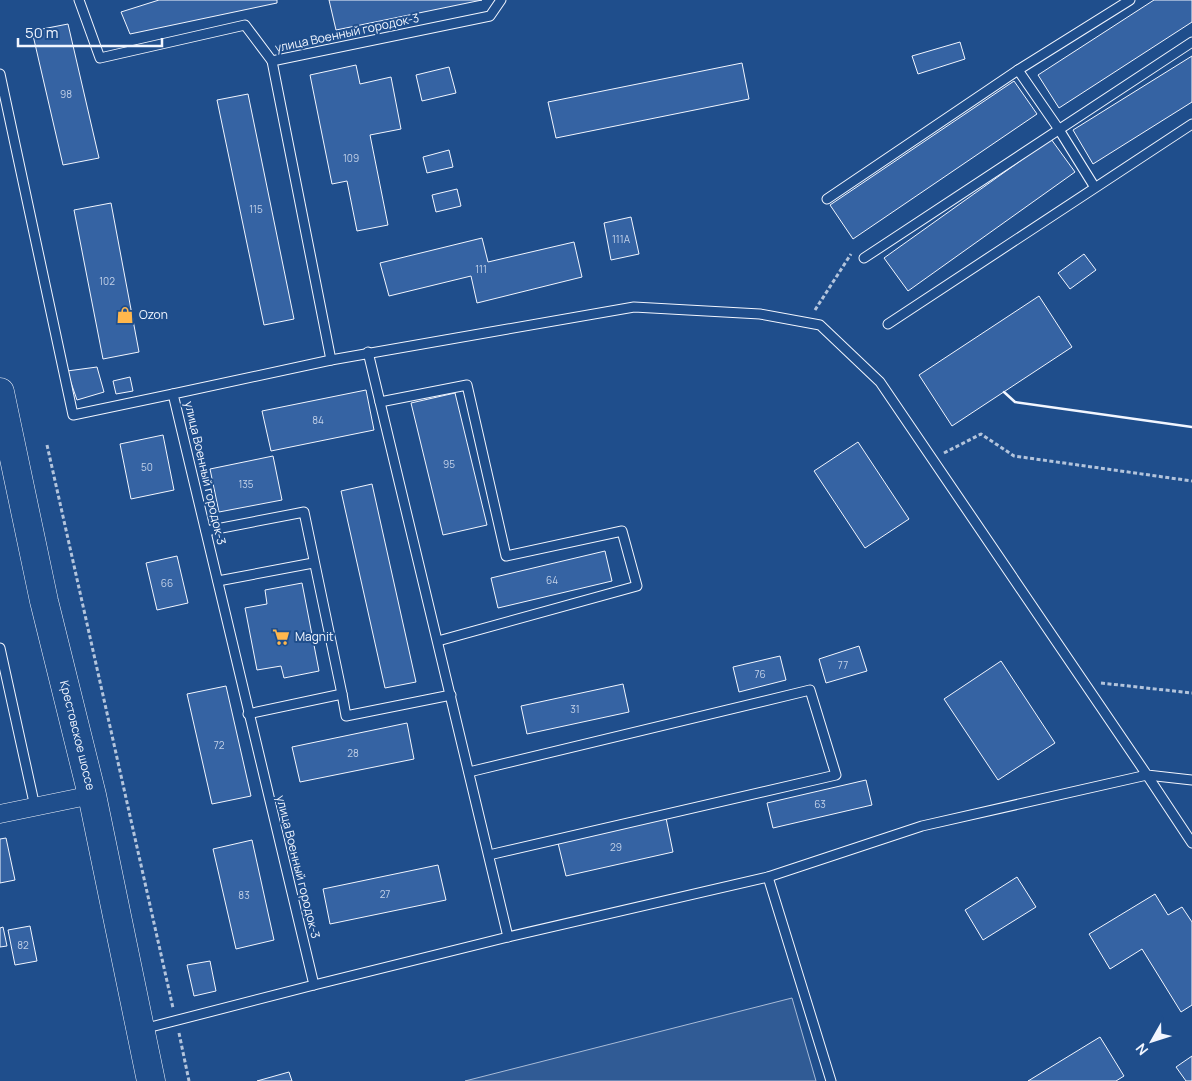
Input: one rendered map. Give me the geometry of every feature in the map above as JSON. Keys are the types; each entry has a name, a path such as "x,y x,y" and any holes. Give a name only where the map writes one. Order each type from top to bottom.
{"main road":[{"name":"Крестовское шоссе","path":"0,392 44,601 92,795 151,1081"}],"street":[{"path":"0,814 92,795"}],"lane":[{"path":"79,0 100,58 244,25 272,61"},
{"name":"улица Военный городок-3","path":"314,985 173,394 331,360 272,61 490,16 501,0"},
{"path":"827,200 1018,70 1130,0"},
{"path":"864,258 1058,128 1192,42"},
{"path":"1018,70 1058,128 1094,186"},
{"path":"0,74 73,415 173,394"},
{"path":"888,324 1094,186 1192,124"},
{"path":"331,360 368,352 634,307 760,314 820,325 880,382 1192,843"},
{"path":"368,352 508,937"},
{"path":"380,402 467,385 506,556 622,531 637,586 438,641"},
{"path":"206,531 304,512 346,716 451,695"},
{"path":"218,581 313,563"},
{"path":"0,648 34,807"},
{"path":"469,772 810,690 836,775 489,855"},
{"path":"248,714 342,694"},
{"path":"140,1029 508,937 768,877 922,826 1147,775 1192,780"},
{"path":"768,877 831,1081"}],"path":[{"path":"806,322 855,248 883,245"},
{"path":"932,459 981,434 1014,456 1192,481"},
{"path":"47,445 175,1016"},
{"path":"1083,681 1192,693"},
{"path":"177,1026 189,1081"}],"shaded area":[{"path":"792,998 816,1081 465,1081"}],"building":[{"path":"159,0 277,0 277,3 130,34 121,12"},
{"path":"329,0 482,0 336,30"},
{"path":"1154,0 1192,0 1192,22 1059,108 1038,75"},
{"path":"68,24 99,158 63,165 32,31"},
{"path":"960,42 965,59 918,74 912,56"},
{"path":"1192,56 1192,102 1093,164 1073,130"},
{"path":"742,63 749,99 556,138 548,102"},
{"path":"356,65 360,84 391,77 401,129 370,135 388,225 357,231 347,181 332,184 310,75"},
{"path":"449,67 456,93 422,101 416,75"},
{"path":"1014,81 1037,114 853,239 830,205"},
{"path":"248,94 294,319 264,325 217,100"},
{"path":"1051,139 1075,172 908,291 884,258"},
{"path":"449,150 453,167 427,173 423,157"},
{"path":"457,189 461,206 436,212 432,195"},
{"path":"111,203 139,352 103,359 74,210"},
{"path":"631,217 639,254 611,260 604,223"},
{"path":"482,238 488,262 574,242 582,277 477,303 471,276 389,296 380,263"},
{"path":"1084,254 1096,270 1070,289 1058,273"},
{"path":"1039,296 1072,347 952,426 919,375"},
{"path":"97,367 104,392 77,400 67,371"},
{"path":"130,377 133,391 116,394 113,381"},
{"path":"366,390 374,430 271,451 262,411"},
{"path":"455,393 487,525 443,535 411,403"},
{"path":"163,435 174,490 131,499 120,444"},
{"path":"858,442 909,519 865,548 814,471"},
{"path":"273,456 282,500 219,512 210,469"},
{"path":"372,484 416,682 385,688 341,491"},
{"path":"605,551 612,581 498,608 491,578"},
{"path":"177,556 188,603 157,610 146,563"},
{"name":"Magnit","path":"302,583 319,671 284,678 281,666 257,670 245,608 267,604 265,590"},
{"path":"859,646 867,671 826,683 819,659"},
{"path":"780,656 786,680 739,692 733,667"},
{"path":"1001,661 1055,743 998,780 944,699"},
{"path":"623,684 629,712 527,734 521,706"},
{"path":"226,686 251,796 212,804 187,694"},
{"path":"407,723 414,759 300,782 292,747"},
{"path":"866,780 872,805 773,828 767,803"},
{"path":"666,818 673,852 566,876 558,843"},
{"path":"6,838 15,880 0,883 0,839"},
{"path":"252,840 274,940 236,949 213,849"},
{"path":"438,865 446,900 330,924 323,889"},
{"path":"1017,877 1036,907 983,940 965,910"},
{"path":"1155,894 1168,915 1182,907 1192,922 1192,1005 1181,1012 1142,949 1110,969 1089,934"},
{"path":"30,926 37,961 15,965 8,930"},
{"path":"3,927 7,946 0,947 0,928"},
{"path":"210,961 216,991 194,996 187,965"},
{"path":"1100,1037 1124,1076 1116,1081 1028,1081"},
{"path":"1192,1056 1192,1081 1186,1081 1176,1067"},
{"path":"289,1072 292,1081 257,1081"}],"wall":[{"path":"1004,392 1015,402 1192,427"}],"place":[{"name":"Ozon","path":"125,315"},
{"name":"Magnit","path":"281,637"}]}
